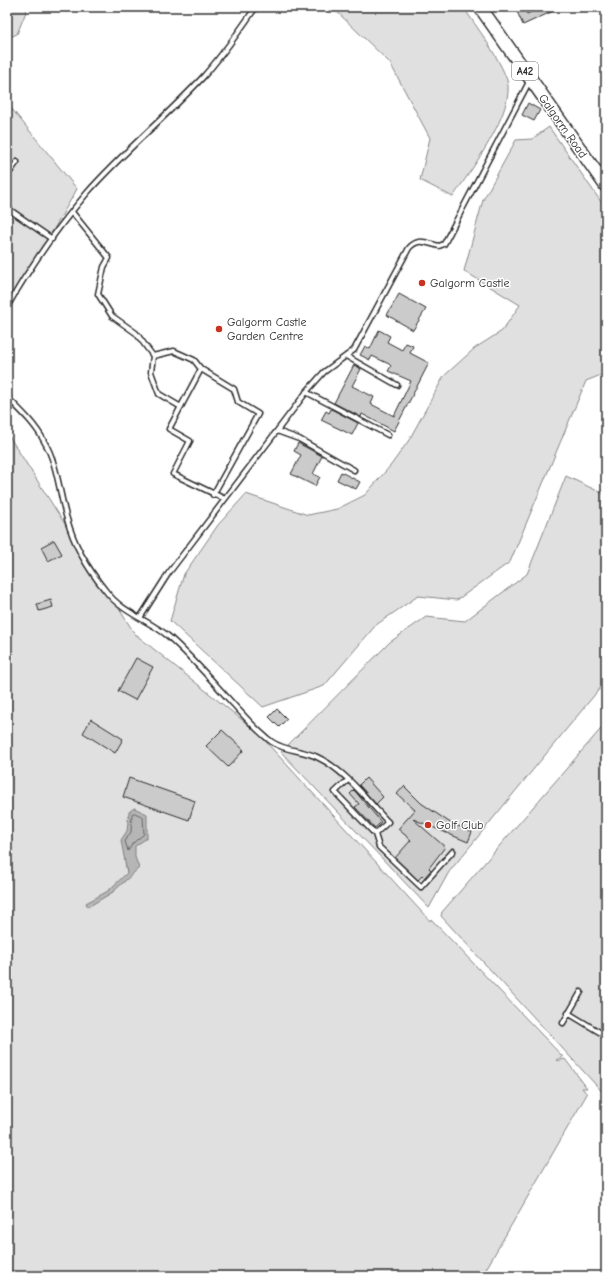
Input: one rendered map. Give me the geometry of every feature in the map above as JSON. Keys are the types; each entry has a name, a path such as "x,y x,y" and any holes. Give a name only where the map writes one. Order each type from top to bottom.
{"main road":[{"name":"Galgorm Road","path":"480,7 606,186"}],"lane":[{"path":"7,307 23,279 72,212 131,147 203,77 227,48 256,7"},
{"path":"140,618 168,574 306,392 324,372 354,350 409,248 415,242 423,240 439,246 444,244 530,80"},
{"path":"7,176 17,162"},
{"path":"7,208 52,239"},
{"path":"72,212 108,258 98,294 112,316 136,333 153,356 151,372 158,394 181,407"},
{"path":"153,356 174,351 194,360 201,369 234,389 238,402 258,414 213,495"},
{"path":"346,356 397,385"},
{"path":"201,369 169,429 190,441 173,474 213,495 225,499"},
{"path":"306,392 388,435"},
{"path":"7,398 32,422 45,441 54,462 66,519 74,542 89,569 105,592 125,611 140,618 168,636 250,722 272,742 283,748 317,757 330,765 348,780 388,822 375,834"},
{"path":"277,431 299,439 354,470"},
{"path":"348,780 335,792 375,834 379,847 421,887 453,851"},
{"path":"563,1023 581,992"},
{"path":"568,1013 606,1036"}],"shaded area":[{"path":"7,7 28,7 17,34 10,37 7,53"},
{"path":"332,7 463,7 487,42 499,62 507,80 508,93 505,108 490,140 453,197 420,180 430,138 390,63"},
{"path":"7,103 77,189 7,310"},
{"path":"549,127 606,209 606,373 586,381 510,562 457,600 418,596 376,625 324,686 263,707 170,621 184,574 218,525 246,494 308,515 337,509 365,495 391,465 409,440 444,376 475,348 502,331 520,305 464,271 483,200 516,140 532,139"},
{"path":"7,433 135,634 256,731 430,921 431,919 563,1057 556,1060 565,1059 587,1088 582,1088 587,1094 482,1276 7,1276"},
{"path":"566,476 606,495 606,681 449,872 429,908 281,752 390,642 426,617 465,621 527,574"},
{"path":"606,723 606,1096 441,916 442,912"}],"water":[{"path":"134,808 147,814 147,838 135,846 135,857 139,868 113,892 88,907 86,903 108,891 127,873 121,840 127,831 129,812"}],"building":[{"path":"515,7 523,7 527,14 541,7 562,7 523,25"},
{"path":"528,103 540,110 534,121 522,115"},
{"path":"399,294 426,309 413,330 387,315"},
{"path":"379,330 390,336 387,342 402,350 406,343 413,346 410,353 429,363 394,431 362,414 361,417 334,403 354,365 361,369 352,386 374,397 371,404 394,416 411,381 388,371 391,366 389,364 372,356 370,360 360,355 365,346 370,349"},
{"path":"331,409 358,423 352,435 321,420 326,411 329,413"},
{"path":"298,443 322,456 313,474 320,477 315,486 291,474 301,455 294,451"},
{"path":"341,472 360,482 356,489 337,480"},
{"path":"54,540 62,554 48,561 41,547"},
{"path":"51,600 53,607 39,611 37,604"},
{"path":"136,658 153,667 135,700 118,691"},
{"path":"277,709 287,719 279,727 269,717"},
{"path":"91,719 123,739 115,753 83,733"},
{"path":"222,730 244,750 228,767 206,746"},
{"path":"129,778 195,801 189,820 123,797"},
{"path":"366,778 383,797 376,804 359,785"},
{"name":"Golf Club","path":"404,786 421,803 449,822 472,832 468,842 413,819 445,847 429,868 431,870 424,878 422,876 418,880 395,858 411,840 398,829 415,810 397,794"},
{"path":"354,790 381,822 375,828 355,807 359,804 350,794"}],"place":[{"name":"Galgorm Castle","path":"422,283"},
{"name":"Galgorm Castle Garden Centre","path":"219,329"},
{"name":"Golf Club","path":"428,825"}]}
